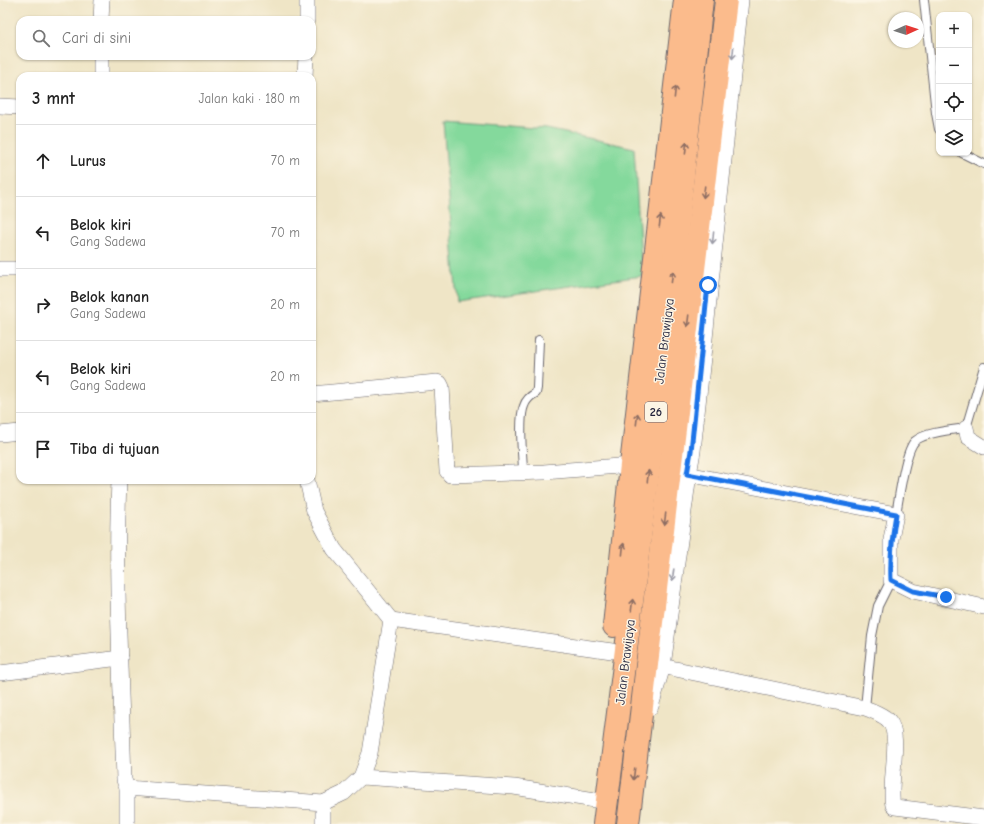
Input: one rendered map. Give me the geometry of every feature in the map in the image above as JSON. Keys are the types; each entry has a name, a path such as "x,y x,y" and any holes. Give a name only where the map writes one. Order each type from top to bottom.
{"highway":[{"path":"592,824 631,465 685,0"},
{"name":"Jalan Brawijaya","path":"604,824 668,316 702,0"},
{"name":"Jalan Brawijaya","path":"628,824 726,0"}],"street":[{"path":"101,16 102,0"},
{"path":"307,0 307,16"},
{"path":"638,741 661,666 691,451 739,0"},
{"path":"101,60 101,72"},
{"path":"305,72 306,60"},
{"path":"0,106 16,107"},
{"path":"0,269 16,269"},
{"path":"316,394 437,382 440,383 442,387 448,473 450,475 631,465"},
{"path":"966,428 968,437 984,447"},
{"path":"0,434 16,432"},
{"path":"687,474 896,514 891,539 891,580 913,591 984,607"},
{"path":"119,484 117,573 124,780 127,788 127,824"},
{"path":"308,484 314,511 334,549 391,620 612,651"},
{"path":"127,788 323,803 344,793 361,777 370,754 391,620"},
{"path":"0,673 120,658"},
{"path":"661,666 864,708 874,712 889,721 895,736 893,805 895,807 984,818"},
{"path":"361,777 514,787 595,800"},
{"path":"323,803 323,824"}],"lane":[{"path":"924,0 937,120"},
{"path":"968,156 984,164"},
{"path":"523,472 521,430 523,407 529,397 536,393 539,340"},
{"path":"896,514 909,451 916,441 935,432 966,428 984,367"},
{"path":"864,708 872,636 878,606 891,580"}],"green space":[{"path":"443,121 547,129 634,148 642,276 457,302"}],"route":[{"path":"708,285 691,451 687,474 896,514 891,539 891,580 913,591 946,597"}]}
